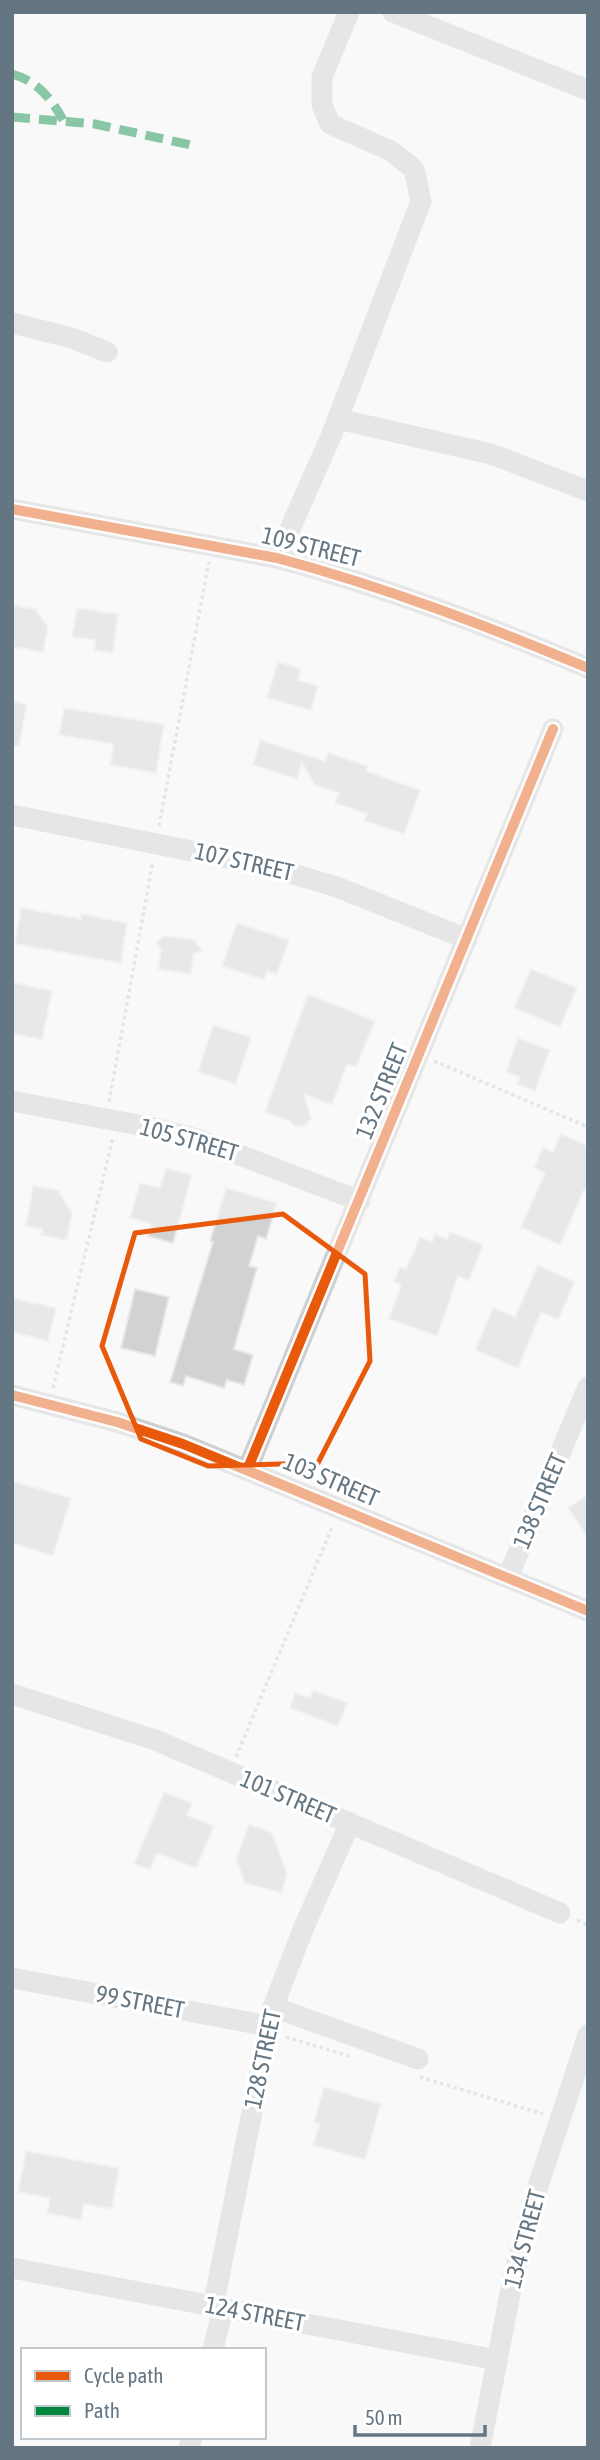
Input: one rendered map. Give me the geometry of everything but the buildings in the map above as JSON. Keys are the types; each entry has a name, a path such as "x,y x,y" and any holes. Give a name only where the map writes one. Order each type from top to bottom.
{"street":[{"path":"277,558 338,419 421,201 414,169 391,151 330,124 321,105 322,77 349,12"},
{"path":"393,12 588,90"},
{"path":"12,323 72,338 107,352"},
{"path":"338,419 491,454 588,491"},
{"name":"109 STREET","path":"12,509 277,558 381,587 444,609 588,668"},
{"name":"132 STREET","path":"248,1468 554,729"},
{"name":"107 STREET","path":"12,815 278,869 348,891 467,939"},
{"name":"105 STREET","path":"12,1101 200,1140 360,1201"},
{"name":"138 STREET","path":"508,1577 588,1387"},
{"name":"103 STREET","path":"12,1395 170,1439 248,1468 588,1611"},
{"name":"101 STREET","path":"12,1694 155,1740 560,1913"},
{"name":"128 STREET","path":"213,2348 218,2308 271,2016 304,1927 350,1823"},
{"name":"99 STREET","path":"12,1978 271,2016 418,2059"},
{"name":"134 STREET","path":"480,2448 513,2279 534,2198 581,2078 588,2035"},
{"name":"124 STREET","path":"12,2268 497,2361"}],"path":[{"path":"419,1055 588,1127"},
{"path":"50,1404 117,1121"},
{"path":"230,1772 341,1507"}],"highlighted area":[{"path":"283,1214 365,1274 370,1361 318,1463 208,1466 141,1439 102,1346 135,1233"}],"marked path":[{"path":"12,74 29,81 42,91 63,120"},
{"path":"12,117 95,124 191,145"}],"cycle path":[{"path":"12,509 277,558 357,581 434,608 588,668"},
{"path":"248,1468 553,729"},
{"path":"12,1395 117,1422 183,1444 588,1611"}]}
